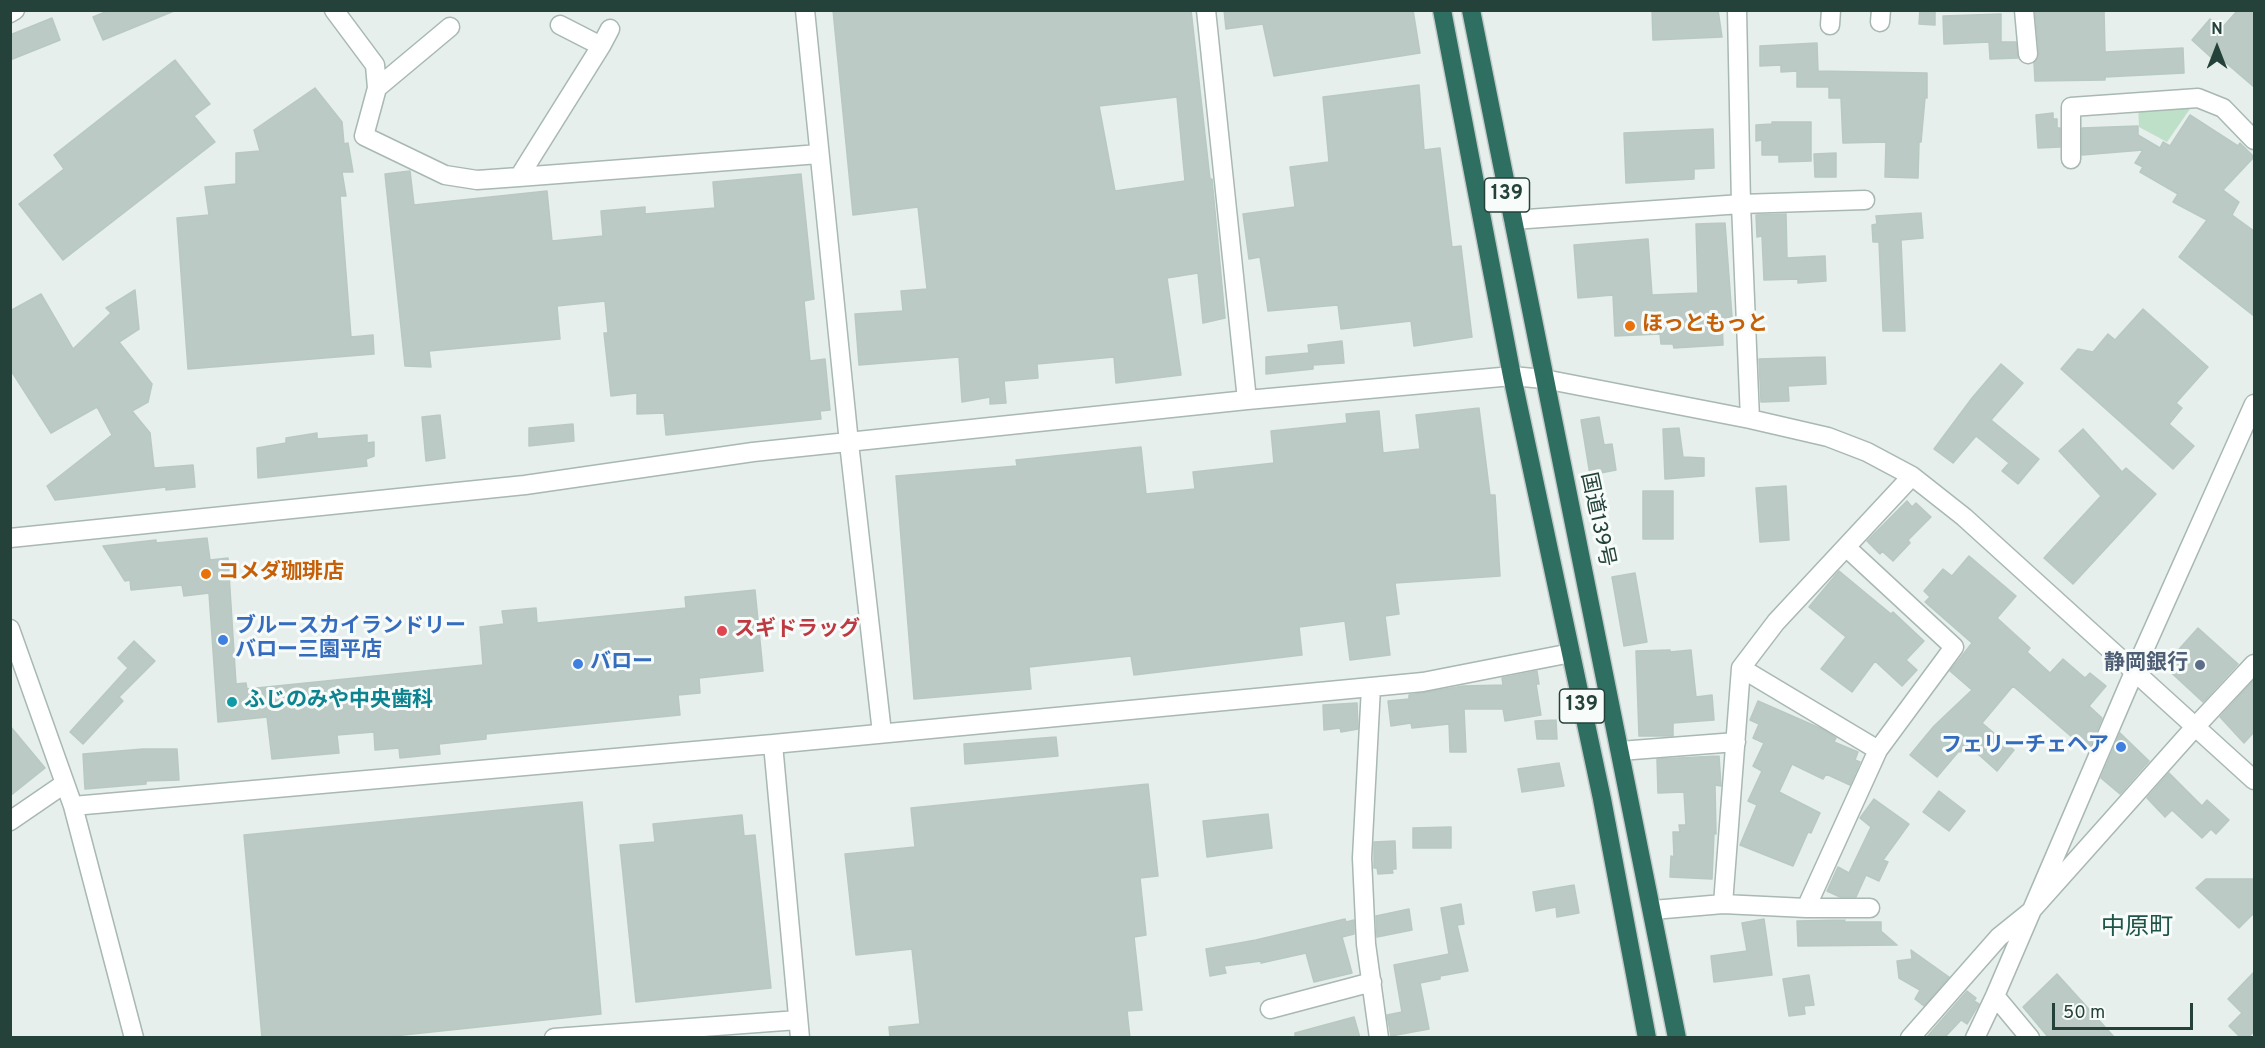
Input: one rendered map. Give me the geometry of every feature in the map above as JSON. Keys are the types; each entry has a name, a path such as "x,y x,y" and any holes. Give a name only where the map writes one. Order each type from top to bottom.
{"highway":[{"name":"139","path":"1442,10 1512,376 1571,653 1647,1038"},
{"name":"国道139号","path":"1471,10 1677,1038"}],"street":[{"path":"10,13 15,10"},
{"path":"334,10 375,65 377,88 364,136 445,176 477,180 819,154"},
{"path":"805,10 849,443 882,733"},
{"path":"1206,10 1247,400"},
{"path":"1737,10 1741,204 1750,419"},
{"path":"2025,10 2028,54"},
{"path":"560,25 601,46"},
{"path":"377,88 450,27"},
{"path":"519,177 610,29"},
{"path":"2072,159 2071,107 2198,98 2223,108 2254,140"},
{"path":"1512,220 1741,204 1865,200"},
{"path":"10,538 525,485 753,452 1247,400 1512,376 1544,379 1750,419 1828,437 1868,452 1912,476 1964,517 2254,780"},
{"path":"1975,1038 2254,404"},
{"path":"1723,904 1742,668 1776,622 1912,476"},
{"path":"1806,908 1878,750 1954,647 1846,547"},
{"path":"10,629 73,806 134,1038"},
{"path":"73,806 773,744 1423,682 1571,653"},
{"path":"1910,1038 1999,937 2030,912 2254,664"},
{"path":"1742,668 1878,750"},
{"path":"1371,687 1362,858 1366,944 1379,1038"},
{"path":"1620,751 1736,742"},
{"path":"554,1038 799,1029 773,744"},
{"path":"10,821 64,784"},
{"path":"1653,910 1723,904 1870,908"},
{"path":"1270,1010 1372,982"},
{"path":"1995,996 2030,1038"}],"green space":[{"path":"2138,102 2192,106 2167,142 2139,127"}],"building":[{"path":"110,10 174,11 103,40 93,17"},
{"path":"833,10 1191,10 1210,179 1212,179 1225,318 1203,323 1198,273 1167,278 1181,375 1116,383 1114,357 1037,364 1038,378 1004,381 1006,403 990,404 990,397 962,402 959,357 859,365 855,314 903,311 901,291 927,289 918,207 853,215","holes":["1177,97 1185,181 1115,191 1099,106"]},
{"path":"1224,10 1413,10 1420,53 1274,76 1263,24 1226,29"},
{"path":"1652,10 1718,10 1722,37 1653,40"},
{"path":"1920,10 1935,10 1935,25 1919,24"},
{"path":"2035,10 2104,10 2105,52 2183,48 2184,73 2105,77 2105,80 2035,81 2034,63 2039,53"},
{"path":"2238,10 2254,10 2254,87 2218,56 2214,60 2192,40 2210,19 2221,29"},
{"path":"2001,14 2001,42 2016,42 2018,58 1990,59 1989,42 1944,44 1943,16"},
{"path":"52,18 60,40 10,60 10,35"},
{"path":"1817,43 1818,71 1927,73 1927,98 1925,98 1921,142 1919,142 1918,178 1885,177 1886,142 1843,143 1841,98 1829,98 1829,87 1797,87 1797,71 1781,72 1781,65 1760,66 1760,46"},
{"path":"175,60 210,104 194,116 215,142 63,260 19,204 64,169 54,155"},
{"path":"1419,85 1424,150 1440,148 1452,247 1461,246 1472,337 1414,346 1411,321 1341,329 1338,305 1268,311 1260,257 1249,259 1243,214 1295,207 1290,167 1329,162 1323,97"},
{"path":"315,88 342,122 344,144 348,143 353,172 342,172 346,196 340,196 351,337 373,335 374,354 188,369 177,218 209,215 205,187 236,184 236,153 260,151 254,130"},
{"path":"2053,113 2053,119 2057,119 2057,128 2060,128 2060,147 2038,148 2036,115"},
{"path":"2190,115 2238,146 2240,143 2254,157 2223,190 2239,202 2232,215 2254,231 2254,316 2179,257 2207,220 2173,202 2178,194 2140,172 2143,167 2135,163 2143,150 2082,155 2082,128 2138,126 2138,135 2160,148 2163,142 2170,146"},
{"path":"1772,122 1811,122 1811,161 1779,162 1779,155 1762,155 1762,140 1756,141 1756,125 1772,124"},
{"path":"1713,129 1714,168 1694,169 1694,179 1626,183 1624,133"},
{"path":"1836,153 1836,177 1815,177 1814,154"},
{"path":"410,171 414,205 547,191 552,241 603,236 601,211 645,207 645,214 715,208 713,182 801,174 814,299 804,301 810,361 825,359 830,410 820,411 821,419 666,435 664,413 637,414 637,393 611,396 604,333 608,333 605,301 557,306 560,339 429,351 431,367 405,366 385,174"},
{"path":"1921,213 1923,238 1901,240 1905,331 1883,331 1879,242 1873,242 1872,225 1877,224 1876,216"},
{"path":"1786,214 1787,258 1825,256 1826,281 1798,283 1798,279 1764,280 1762,236 1757,237 1756,215"},
{"path":"1725,223 1732,317 1722,318 1723,345 1674,348 1673,344 1661,344 1660,334 1615,336 1613,295 1578,298 1574,245 1648,239 1652,295 1698,293 1696,224"},
{"path":"135,290 139,329 119,342 152,384 148,402 132,411 150,433 154,468 193,465 195,487 166,490 166,487 55,500 47,486 112,435 97,407 51,433 10,369 10,311 41,294 73,349 111,313 106,308"},
{"path":"2143,309 2208,367 2176,403 2182,408 2169,424 2194,446 2173,469 2061,369 2078,349 2093,352 2108,334 2115,340"},
{"path":"1342,341 1344,363 1313,365 1313,369 1266,374 1266,357 1309,353 1308,345"},
{"path":"1825,357 1826,384 1788,386 1789,401 1761,402 1759,359"},
{"path":"2001,364 2023,383 1991,420 2039,459 2018,484 2002,471 2009,463 1976,436 1953,463 1934,449"},
{"path":"1479,408 1490,495 1495,495 1500,576 1395,583 1399,614 1385,616 1390,655 1350,660 1345,621 1299,627 1302,655 1134,675 1131,656 1029,667 1031,689 914,699 896,476 1017,466 1016,460 1141,447 1146,494 1195,489 1193,472 1274,463 1271,431 1347,423 1346,414 1379,411 1383,453 1420,449 1416,415"},
{"path":"440,415 445,458 426,461 422,417"},
{"path":"1599,417 1604,445 1612,444 1616,470 1590,475 1581,420"},
{"path":"573,424 574,441 529,446 529,428"},
{"path":"1679,428 1683,457 1704,458 1704,476 1665,479 1663,429"},
{"path":"2083,429 2122,472 2126,468 2156,494 2073,584 2044,558 2101,496 2059,451"},
{"path":"317,433 317,439 367,435 367,443 374,442 374,456 366,459 367,466 258,478 257,448 286,443 286,438"},
{"path":"1786,486 1789,540 1760,542 1756,488"},
{"path":"1643,491 1673,491 1673,539 1643,539"},
{"path":"1907,501 1912,507 1916,503 1931,517 1908,540 1910,543 1893,561 1882,551 1880,554 1867,541"},
{"path":"207,538 210,560 228,558 236,684 246,683 247,689 483,665 480,627 504,624 502,611 536,608 537,623 686,608 685,597 755,590 763,671 699,678 700,693 678,695 680,715 486,734 486,739 439,744 440,754 400,758 399,748 375,750 374,732 337,735 339,753 272,759 267,717 218,722 209,593 184,596 182,585 131,590 130,580 125,581 103,546 156,540 156,543"},
{"path":"1969,556 2016,596 1997,618 2030,648 2027,652 2050,673 2063,659 2085,678 2090,673 2106,686 2089,706 2102,718 2088,751 2013,686 1982,723 2014,750 1997,771 1968,745 1959,751 1937,777 1910,755 1934,726 1972,690 1950,671 1972,643 1925,602 1930,597 1924,591 1943,569 1952,576"},
{"path":"1839,571 1891,614 1893,612 1924,641 1906,660 1917,670 1902,686 1875,661 1852,692 1821,669 1846,637 1809,607"},
{"path":"1635,573 1647,642 1624,646 1612,577"},
{"name":"静岡銀行","path":"2198,628 2238,664 2203,702 2164,666"},
{"path":"134,641 155,661 119,697 123,701 83,744 70,732 128,668 118,658"},
{"path":"1670,650 1670,652 1691,650 1696,697 1712,695 1714,720 1673,723 1673,736 1639,736 1636,651"},
{"path":"1537,671 1539,684 1536,684 1541,715 1505,721 1503,709 1464,709 1466,752 1450,752 1449,724 1412,728 1411,723 1391,726 1388,701 1409,699 1409,695 1463,686 1503,685 1502,678"},
{"path":"2254,680 2254,732 2244,743 2220,717"},
{"path":"1758,701 1822,729 1836,738 1834,742 1858,752 1855,760 1860,762 1850,785 1826,774 1823,779 1792,764 1779,792 1820,813 1811,833 1808,832 1793,866 1740,845 1757,805 1748,801 1762,771 1753,766 1764,743 1753,738 1759,724 1750,720"},
{"path":"1357,703 1358,729 1341,732 1340,728 1324,730 1323,705"},
{"path":"1556,720 1557,739 1537,739 1535,721"},
{"path":"10,726 45,768 10,796"},
{"name":"フェリーチェヘア","path":"2120,733 2149,761 2120,794 2101,778"},
{"path":"1056,737 1058,756 965,764 964,744"},
{"path":"143,749 177,749 179,780 146,781 146,784 85,789 83,754"},
{"path":"1719,756 1721,786 1715,785 1716,834 1714,833 1712,879 1670,877 1671,856 1674,857 1673,832 1680,832 1679,825 1686,825 1684,792 1658,793 1657,759"},
{"path":"1559,763 1564,786 1522,792 1518,769"},
{"path":"2169,773 2202,806 2207,800 2229,820 2216,834 2211,829 2202,838 2172,810 2165,817 2147,798"},
{"path":"1148,784 1158,876 1140,878 1146,935 1134,937 1142,1010 1127,1011 1130,1038 890,1038 889,1027 920,1024 912,949 856,955 845,854 915,847 911,808"},
{"path":"1939,791 1965,811 1949,831 1923,812"},
{"path":"1874,799 1909,824 1883,860 1888,862 1879,881 1866,875 1856,897 1840,897 1827,891 1838,867 1849,873 1871,827 1860,818"},
{"path":"582,802 601,1014 375,1038 262,1038 244,835"},
{"path":"1268,814 1272,848 1207,857 1203,821"},
{"path":"742,815 744,836 755,835 771,988 636,1002 620,845 655,842 653,824"},
{"path":"1451,827 1451,848 1413,848 1413,828"},
{"path":"1395,841 1396,869 1392,869 1393,873 1378,874 1377,868 1374,868 1374,842"},
{"path":"2206,879 2254,879 2254,913 2239,928 2196,888"},
{"path":"1574,885 1579,913 1557,917 1556,907 1536,911 1533,892"},
{"path":"1461,904 1464,924 1457,925 1468,971 1440,976 1440,979 1420,983 1429,1029 1391,1036 1387,1015 1402,1012 1394,965 1449,954 1441,908"},
{"path":"1409,909 1412,930 1377,937 1376,916"},
{"path":"1345,919 1346,922 1354,920 1354,934 1342,937 1352,973 1314,982 1306,953 1261,963 1261,961 1224,966 1226,973 1210,976 1206,949"},
{"path":"1764,919 1772,975 1714,982 1711,956 1747,951 1742,923"},
{"path":"1845,920 1844,922 1881,922 1881,931 1897,945 1798,946 1797,921"},
{"path":"1911,950 1949,977 1924,1006 1915,999 1920,990 1899,978 1897,961 1912,959"},
{"path":"2254,972 2254,1031 2248,1038 2241,1038 2229,1026 2242,1013 2228,999"},
{"path":"2057,974 2115,1038 2049,1038 2023,1007"},
{"path":"1809,975 1814,1005 1804,1006 1805,1014 1789,1016 1783,979"},
{"path":"1967,991 1976,998 1974,1001 1979,1004 1967,1024 1961,1020 1944,1038 1926,1038"},
{"path":"1354,1017 1360,1038 1295,1038 1295,1033"}],"place":[{"name":"ほっともっと","path":"1630,326"},
{"name":"コメダ珈琲店","path":"206,574"},
{"name":"スギドラッグ","path":"722,631"},
{"name":"ブルースカイランドリー バロー三園平店","path":"223,640"},
{"name":"バロー","path":"578,664"},
{"name":"静岡銀行","path":"2200,665"},
{"name":"ふじのみや中央歯科","path":"232,702"},
{"name":"フェリーチェヘア","path":"2121,747"}],"district":[{"name":"中原町","path":"2137,929"}]}
